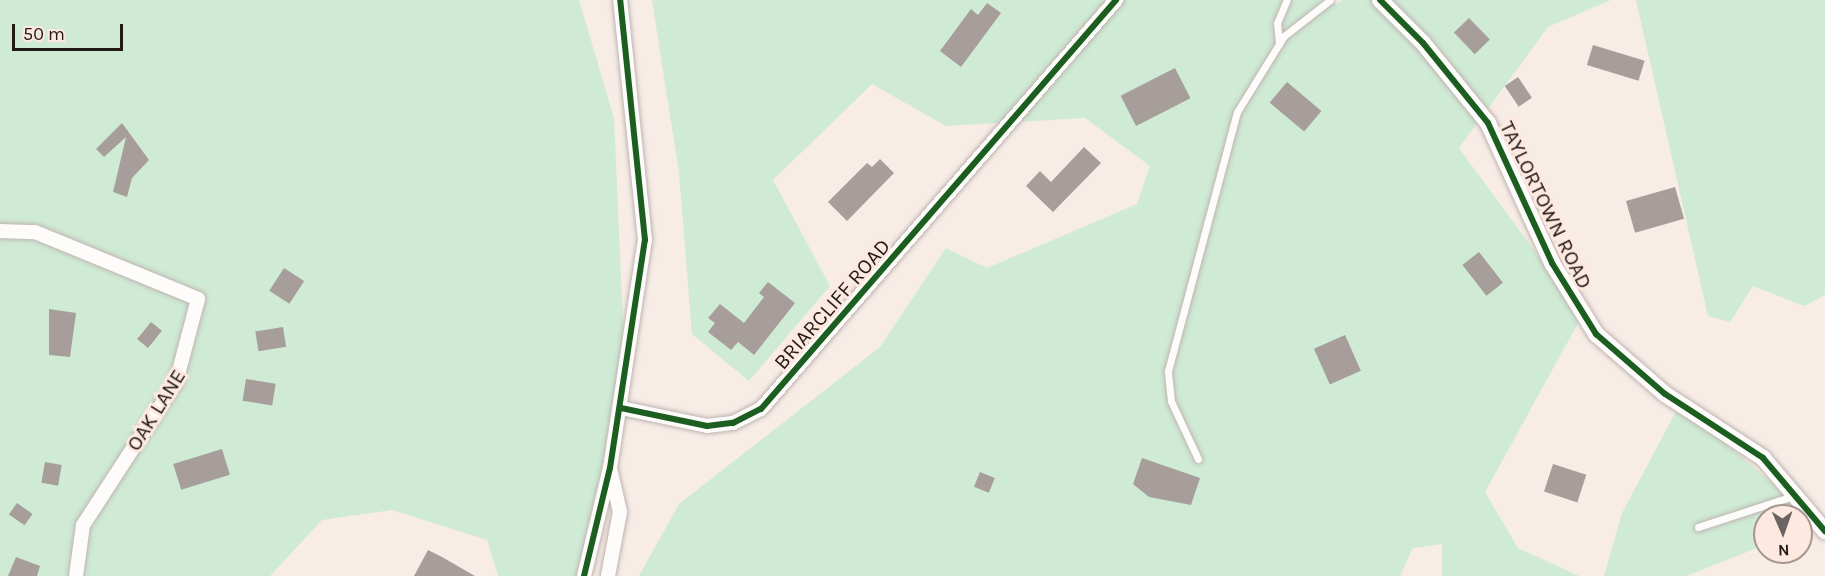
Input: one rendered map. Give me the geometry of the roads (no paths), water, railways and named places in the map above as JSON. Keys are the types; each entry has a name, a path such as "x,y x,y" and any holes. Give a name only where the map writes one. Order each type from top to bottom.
{"street":[{"path":"584,576 610,468 621,408 645,230 620,0"},
{"name":"BRIARCLIFF ROAD","path":"621,408 707,426 733,423 761,409 1116,0"},
{"name":"TAYLORTOWN ROAD","path":"1380,0 1423,43 1488,123 1552,263 1596,334 1657,388 1763,458 1798,494 1825,531"},
{"name":"OAK LANE","path":"0,231 35,232 198,299 176,382 83,525 76,576"},
{"path":"608,576 620,512 610,468"}],"lane":[{"path":"1279,44 1277,23 1287,0"},
{"path":"1198,459 1171,401 1168,371 1237,112 1279,44 1330,0"},
{"path":"1698,527 1798,494"}]}
